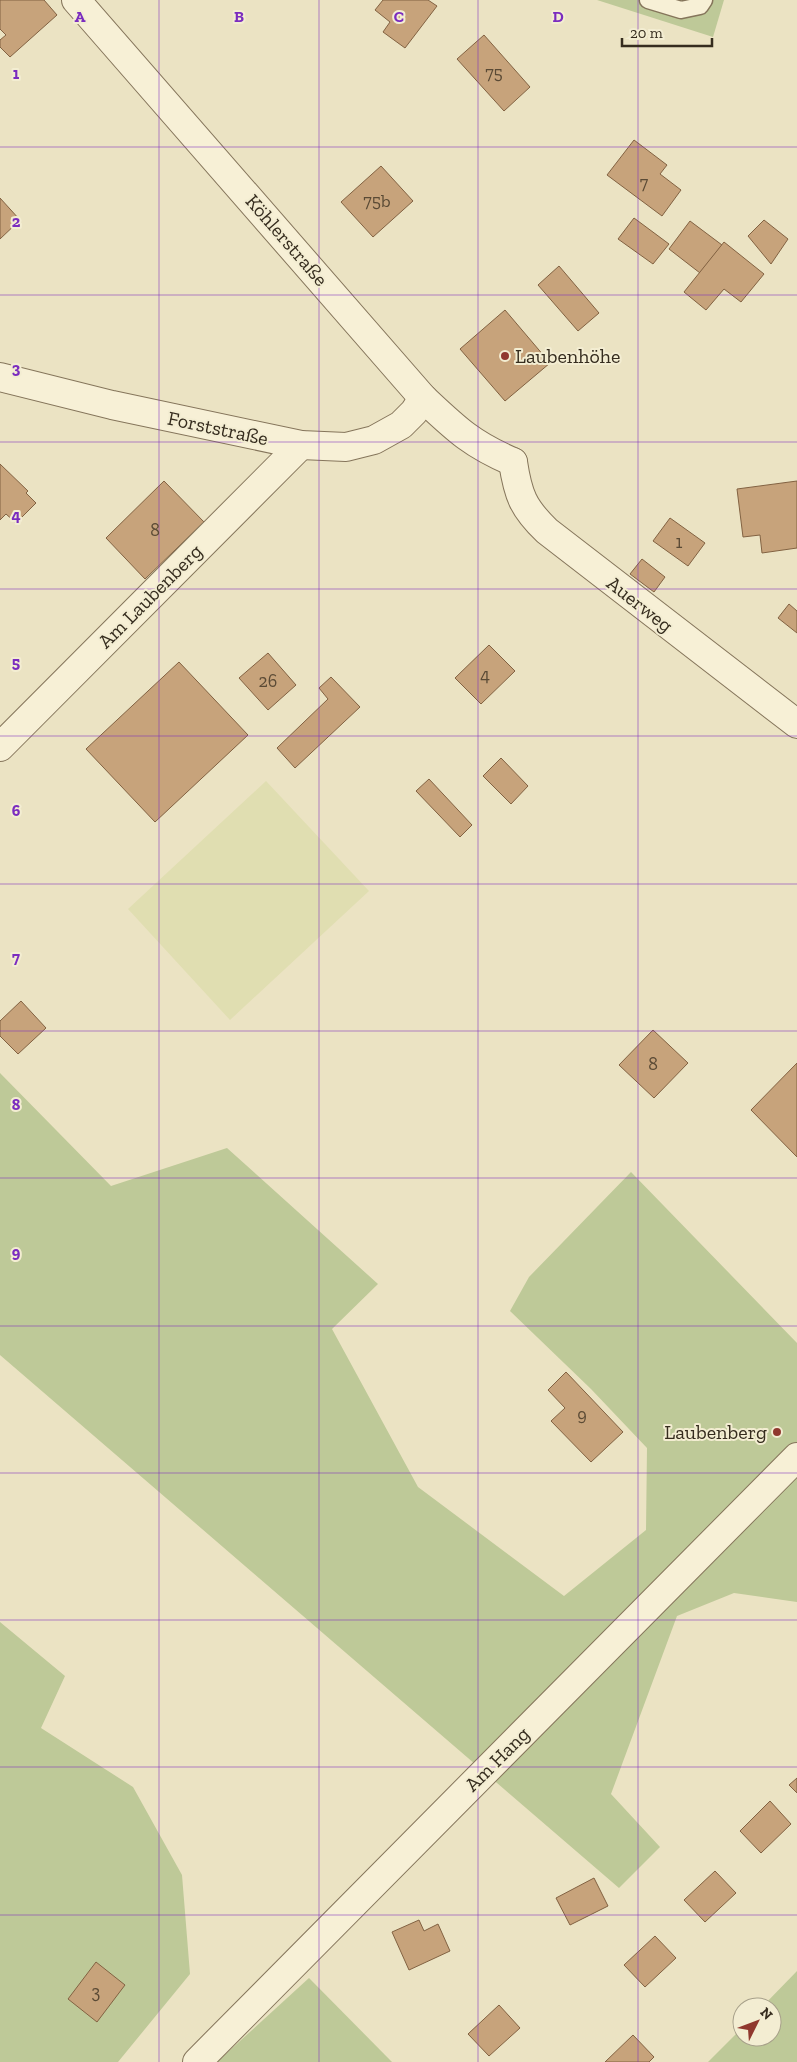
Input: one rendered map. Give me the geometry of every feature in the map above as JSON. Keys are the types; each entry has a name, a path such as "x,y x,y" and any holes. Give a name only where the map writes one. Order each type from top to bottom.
{"street":[{"name":"Köhlerstraße","path":"76,0 423,398 462,435 484,450 513,462"},
{"name":"Forststraße","path":"0,377 112,405 301,445 346,447 374,440 401,425 414,412 423,398"},
{"name":"Am Laubenberg","path":"0,747 301,445"},
{"name":"Auerweg","path":"513,462 517,486 523,503 531,516 547,531 797,724"},
{"name":"Am Hang","path":"197,2062 797,1457"}],"lane":[{"path":"648,0 681,10 700,6 704,0"}],"shaded area":[{"path":"266,781 369,891 230,1020 128,909"}],"green space":[{"path":"597,0 724,0 713,37"},
{"path":"0,1073 111,1186 227,1148 378,1284 332,1329 418,1487 564,1596 646,1530 647,1448 591,1389 510,1311 529,1277 631,1172 797,1343 797,1602 734,1593 677,1616 611,1794 660,1847 619,1888 0,1355"},
{"path":"0,1622 65,1676 41,1728 133,1787 182,1875 190,1974 118,2062 0,2062"},
{"path":"797,1971 797,2062 708,2062 732,2038 732,2047 782,2047 782,1997 772,1997"},
{"path":"309,1978 392,2062 217,2062"}],"building":[{"path":"0,0 44,0 57,15 10,57 0,47 0,40 6,35 0,29"},
{"path":"383,0 428,0 437,6 405,48 383,32 390,22 375,10"},
{"path":"484,35 530,87 504,111 457,59"},
{"path":"634,140 667,165 660,174 681,190 662,216 607,175"},
{"path":"381,166 413,201 373,237 341,202"},
{"path":"0,198 20,220 0,239"},
{"path":"634,218 669,244 653,264 618,239"},
{"path":"764,220 788,239 771,264 748,236"},
{"path":"690,221 722,245 700,273 669,249"},
{"path":"724,242 764,274 741,302 724,289 706,310 684,292"},
{"path":"559,266 599,313 578,331 538,285"},
{"name":"Laubenhöhe","path":"505,310 550,363 505,401 460,349"},
{"path":"0,464 28,491 26,493 36,503 16,523 6,514 0,520"},
{"path":"164,481 204,522 145,579 106,538"},
{"path":"797,481 797,548 762,553 760,535 743,537 737,489"},
{"path":"670,518 705,543 688,566 653,541"},
{"path":"642,559 665,577 654,592 630,574"},
{"path":"789,604 797,611 797,633 778,618"},
{"path":"489,645 515,671 481,704 455,678"},
{"path":"268,653 296,685 268,710 239,678"},
{"path":"179,662 248,735 155,822 86,749"},
{"path":"331,677 360,707 295,768 277,748 328,699 319,688"},
{"path":"501,758 528,786 511,804 483,776"},
{"path":"429,779 472,825 460,837 416,791"},
{"path":"21,1001 46,1028 18,1054 0,1036 0,1021"},
{"path":"653,1030 688,1063 654,1098 619,1065"},
{"path":"797,1063 797,1157 751,1110"},
{"path":"566,1372 623,1432 591,1462 551,1421 565,1408 548,1390"},
{"path":"797,1778 797,1793 789,1785"},
{"path":"770,1801 791,1824 761,1853 740,1831"},
{"path":"715,1871 736,1893 705,1922 684,1900"},
{"path":"594,1878 608,1906 570,1925 556,1898"},
{"path":"419,1920 424,1931 438,1924 450,1951 409,1970 392,1932"},
{"path":"655,1936 676,1958 645,1987 624,1965"},
{"path":"96,1962 125,1985 97,2022 68,1999"},
{"path":"499,2005 520,2028 489,2056 468,2034"},
{"path":"633,2035 654,2057 649,2062 605,2062"}],"place":[{"name":"Laubenhöhe","path":"505,356"},
{"name":"Laubenberg","path":"777,1432"}]}
